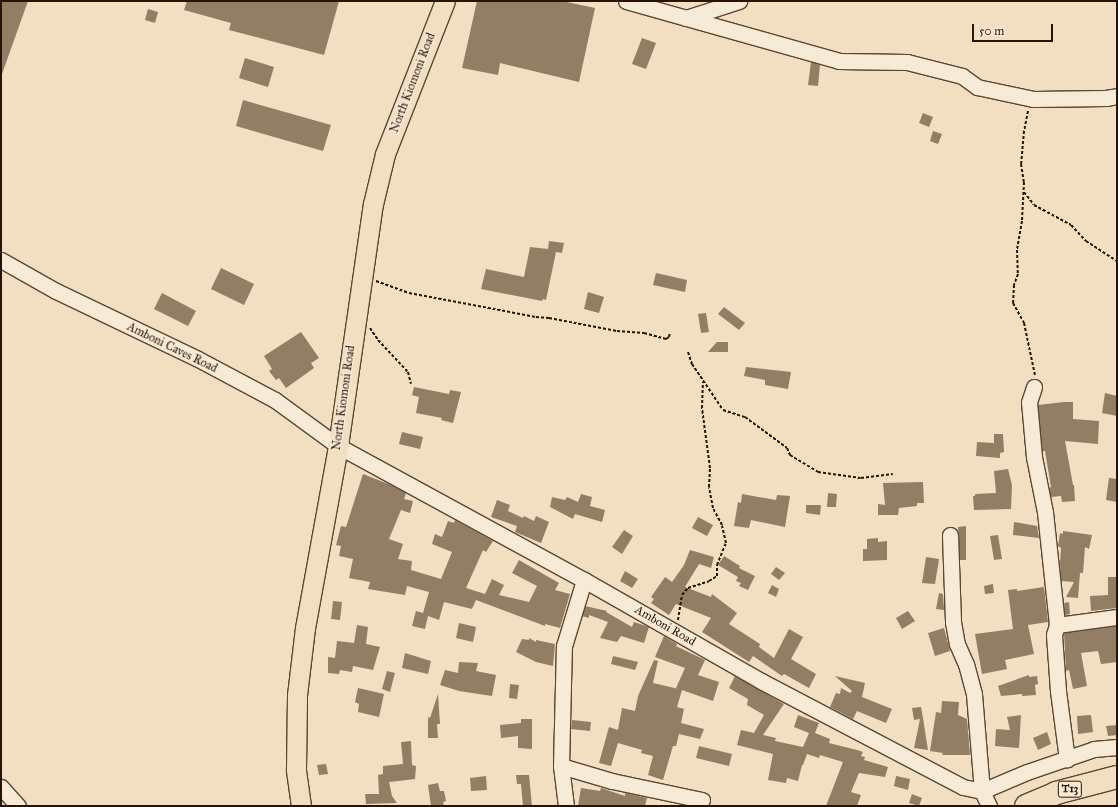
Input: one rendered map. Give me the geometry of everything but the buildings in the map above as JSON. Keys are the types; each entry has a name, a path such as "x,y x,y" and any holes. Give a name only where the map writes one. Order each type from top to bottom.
{"highway":[{"name":"T13","path":"1026,806 1056,793 1117,777"}],"main road":[{"name":"North Kiomoni Road","path":"301,806 296,769 297,694 305,628 338,446 373,204 385,154 445,1"}],"street":[{"path":"626,1 839,61 907,62 962,76 977,87 1033,99 1106,98 1117,96"},
{"path":"686,18 739,1"},
{"name":"Amboni Caves Road","path":"1,260 56,291 198,359 275,400 338,446"},
{"path":"1034,387 1029,402 1034,457 1045,512 1057,625 1054,635 1058,691 1067,759"},
{"name":"Amboni Road","path":"338,446 584,580 761,681 963,787 982,791"},
{"path":"950,535 953,622 957,644 966,664 974,694 982,791 989,806"},
{"path":"566,806 561,766 564,646 584,580"},
{"path":"1057,625 1117,617"},
{"path":"982,791 1027,772 1094,749 1117,747"},
{"path":"561,766 612,781 702,800"},
{"path":"1,787 18,806"}],"path":[{"path":"1033,99 1029,108 1024,131 1021,164 1023,191 1022,221 1018,250 1018,274 1014,285 1013,303 1024,323 1035,376 1034,387"},
{"path":"1023,191 1034,205 1071,225 1086,241 1117,261"},
{"path":"362,276 408,293 536,317 549,318 617,331 644,333 666,339 669,337 670,332"},
{"path":"357,309 378,340 408,372 411,384"},
{"path":"688,352 692,364 722,410 745,418 787,448 790,455 818,472 861,478 893,474"},
{"path":"677,633 682,595 688,588 709,581 717,576 717,565 726,543 722,525 713,508 709,487 710,468 702,408 704,382"}]}
